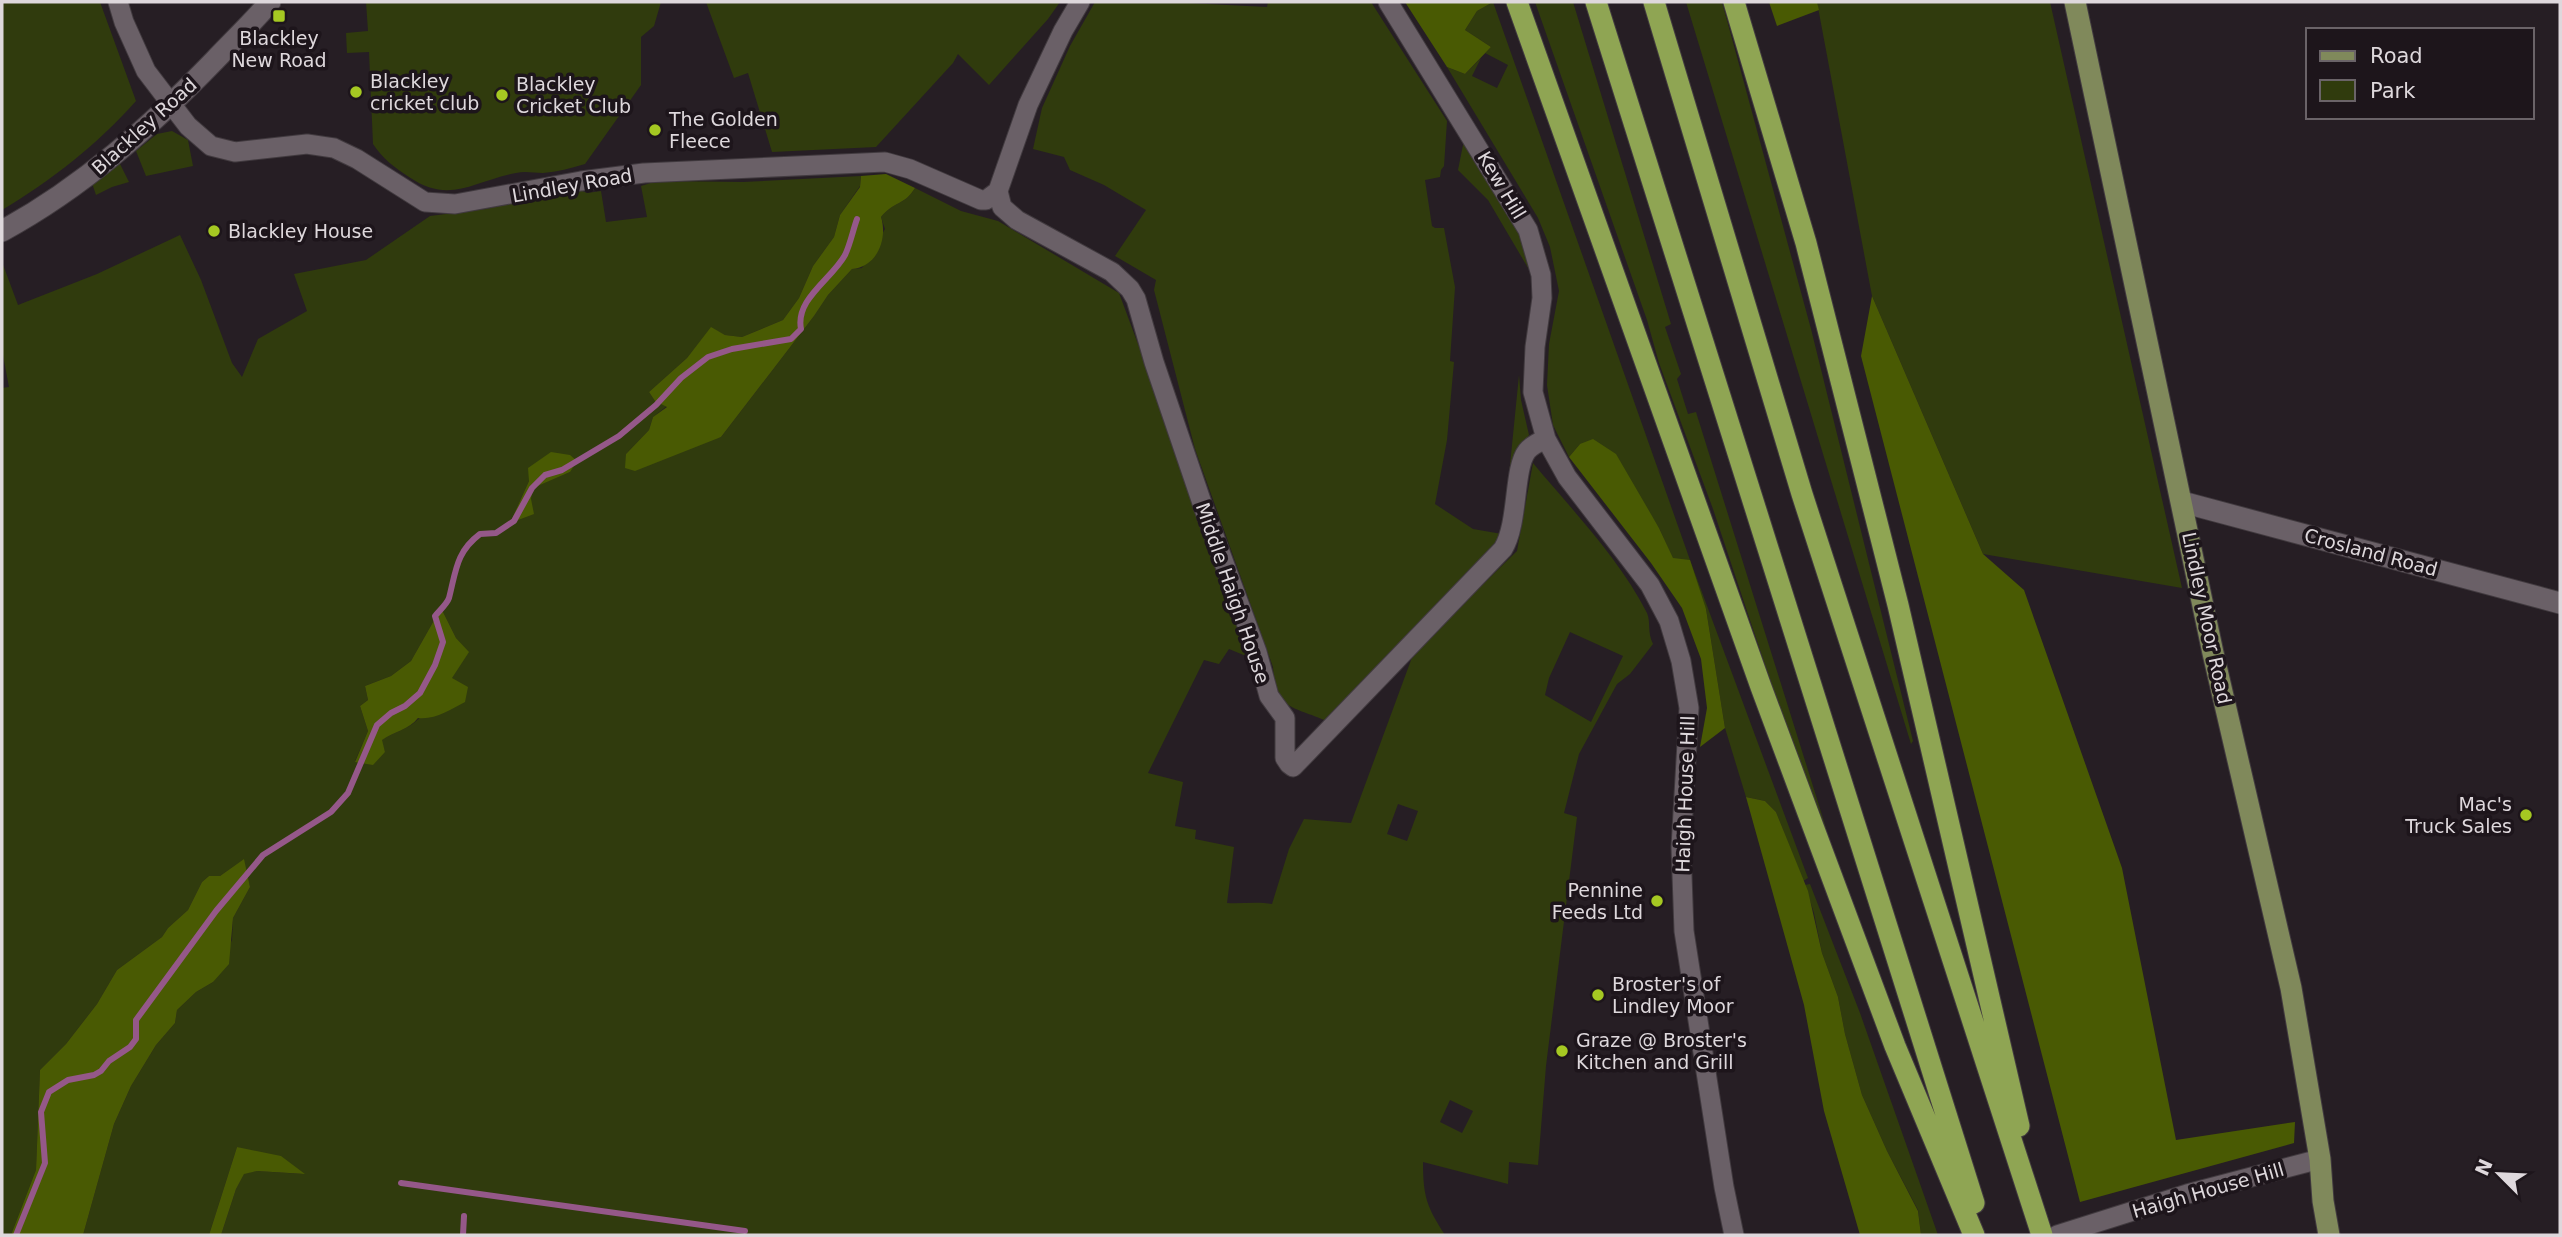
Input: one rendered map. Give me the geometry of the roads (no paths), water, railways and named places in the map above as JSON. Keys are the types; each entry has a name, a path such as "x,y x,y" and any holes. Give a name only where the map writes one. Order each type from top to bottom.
{"highway":[{"path":"1517,2 1761,687 1895,1046 1974,1235"},
{"path":"1596,2 1984,1235"},
{"path":"1654,2 1802,494 2043,1235"},
{"path":"1734,2 1806,243 1898,605 2043,1235"}],"main road":[{"name":"Lindley Moor Road","path":"2075,2 2213,653 2291,988 2320,1159 2329,1235"}],"street":[{"path":"118,2 141,62 173,104"},
{"name":"Blackley Road","path":"2,231 75,186 103,164 173,104 270,2"},
{"path":"998,191 1028,104 1080,2"},
{"name":"Kew Hill","path":"1388,2 1497,175 1533,241 1539,264 1542,298 1535,347 1534,392"},
{"name":"Lindley Road","path":"173,104 199,138 218,150 245,152 307,144 334,148 357,159 416,199 433,203 456,204 631,174 849,162 894,163 981,200 990,198 998,191"},
{"name":"Middle Haigh House","path":"998,191 1002,206 1017,220 1112,272 1130,289 1136,299 1158,375 1257,652 1269,696 1285,718 1285,758 1293,766 1503,549 1510,536 1522,460 1532,446 1546,439"},
{"name":"Haigh House Hill","path":"1534,392 1546,439 1567,477 1657,597 1669,621 1681,661 1689,708 1681,847 1684,931 1734,1235"},
{"name":"Crosland Road","path":"2182,502 2560,603"},
{"name":"Haigh House Hill","path":"2057,1235 2187,1194 2320,1159"}],"waterway":[{"path":"16,1235 45,1163 41,1112 49,1092 68,1080 94,1075 130,1047 136,1039 136,1020 216,911 263,855 331,812 348,793 377,725 420,693 435,665 443,642 435,616 448,600 458,563 466,548 480,534 496,533 514,521 532,488 545,475 562,470 619,436 656,405 681,378 708,357 732,349 791,339 801,329 801,318 809,299 845,255 857,219"},
{"path":"401,1183 745,1231"},
{"path":"463,1235 464,1216"}],"place":[{"name":"Blackley New Road","path":"279,16"},
{"name":"Blackley cricket club","path":"356,92"},
{"name":"Blackley Cricket Club","path":"502,95"},
{"name":"The Golden Fleece","path":"655,130"},
{"name":"Blackley House","path":"214,231"},
{"name":"Mac's Truck Sales","path":"2526,815"},
{"name":"Pennine Feeds Ltd","path":"1657,901"},
{"name":"Broster's of Lindley Moor","path":"1598,995"},
{"name":"Graze @ Broster's Kitchen and Grill","path":"1562,1051"}]}
